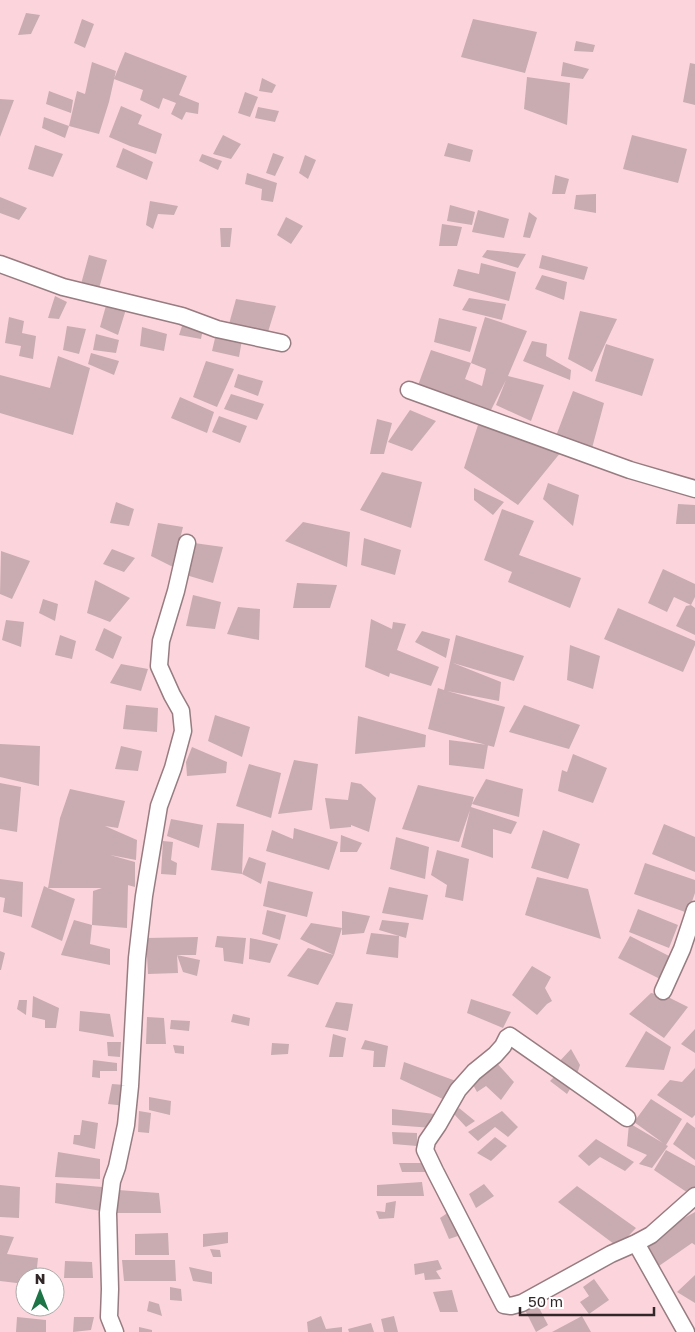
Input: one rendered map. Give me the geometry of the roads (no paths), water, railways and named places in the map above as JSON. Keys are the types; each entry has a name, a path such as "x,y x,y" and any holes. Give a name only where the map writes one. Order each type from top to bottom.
{"street":[{"path":"0,264 63,287 182,316 217,329 282,343"},
{"path":"408,390 630,470 695,489"},
{"path":"115,1332 109,1317 108,1213 112,1181 118,1167 127,1115 137,958 144,896 159,806 173,768 183,732 181,711 159,666 161,641 176,591 187,543"},
{"path":"663,991 682,949 695,910"},
{"path":"626,1118 510,1036 495,1055 474,1072 458,1090 438,1125 426,1140 425,1150 504,1305 511,1306 522,1302 611,1254 636,1243 650,1235 695,1196"},
{"path":"636,1243 686,1332"}]}
